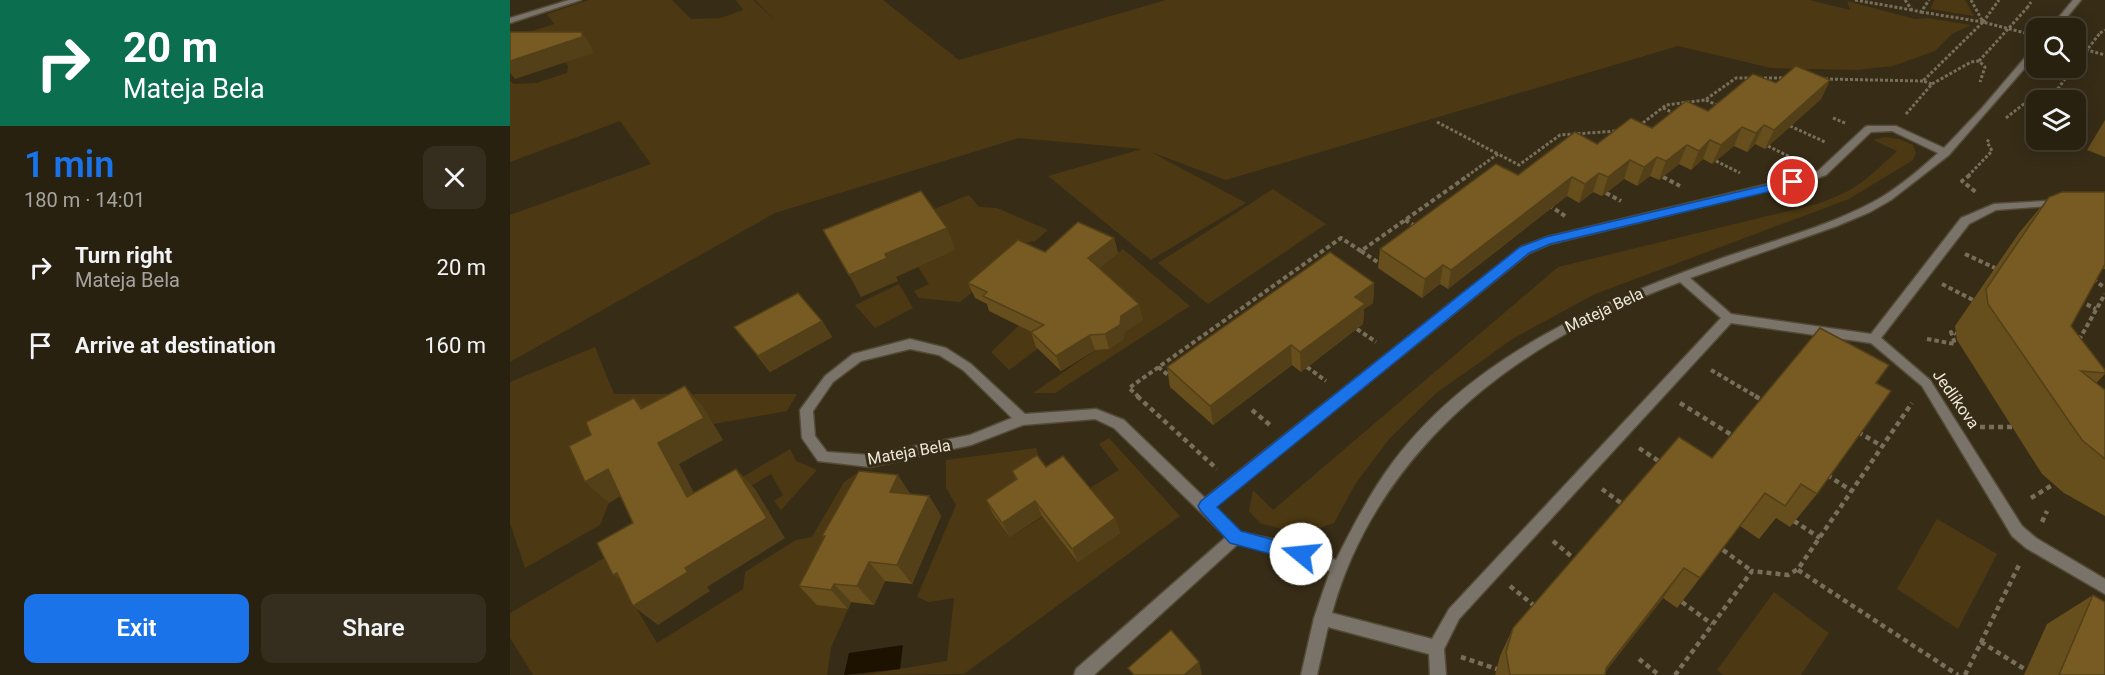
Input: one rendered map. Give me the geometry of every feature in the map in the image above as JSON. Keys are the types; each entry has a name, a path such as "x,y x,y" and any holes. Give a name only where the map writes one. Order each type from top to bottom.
{"street":[{"path":"510,21 577,0"},
{"path":"2064,18 2078,0"},
{"name":"Mateja Bela","path":"1309,675 1322,618 1340,568 1380,491 1420,437 1448,408 1531,348 1587,315 1681,277 1863,211 1920,176 1946,153 2026,63"},
{"path":"1206,506 1525,250 1546,241 1805,179 1822,173 1868,129 1893,128 1946,153"},
{"path":"1681,277 1728,318 1874,339 1965,221 1994,207 2031,202 2072,203"},
{"path":"1438,675 1436,648 1454,614 1728,318"},
{"name":"Jedlíkova","path":"1874,339 1926,383 2018,531 2031,543 2105,587"},
{"name":"Mateja Bela","path":"1022,420 967,367 942,351 910,344 857,357 829,378 806,410 809,438 823,457 870,461 971,440 1022,420 1096,414 1119,424 1236,537"},
{"path":"1082,675 1236,537 1281,548 1340,568"},
{"path":"1322,618 1436,648"}],"path":[{"path":"1855,0 1983,22 2026,34"},
{"path":"1905,0 1912,10"},
{"path":"1921,12 1929,0"},
{"path":"1971,0 1983,22"},
{"path":"1923,81 1983,22 1999,0"},
{"path":"1893,128 1932,84 1971,62 1979,61 2032,1"},
{"path":"2086,51 2105,30"},
{"path":"2086,50 2105,55"},
{"path":"1979,61 1985,67 1979,85"},
{"path":"1634,129 1666,105 1705,100 1736,78 1794,79"},
{"path":"2056,90 2066,78"},
{"path":"1818,79 1923,81 1932,84"},
{"path":"1730,82 1740,86"},
{"path":"1705,100 1726,109"},
{"path":"2005,119 2026,103"},
{"path":"1663,108 1683,118"},
{"path":"1437,122 1528,170"},
{"path":"1790,126 1845,151"},
{"path":"1519,165 1560,135 1621,130"},
{"path":"1981,195 1962,181 1978,169 1992,152 1987,142 1993,134"},
{"path":"1554,139 1565,144"},
{"path":"1361,251 1498,154"},
{"path":"1486,162 1496,169"},
{"path":"1438,197 1448,202"},
{"path":"1542,200 1587,231"},
{"path":"1405,220 1419,228"},
{"path":"1233,484 1129,388 1341,238 1382,265"},
{"path":"1965,253 1995,268"},
{"path":"2088,276 2105,288"},
{"path":"1942,284 1973,300"},
{"path":"1267,290 1276,297"},
{"path":"2076,349 2080,337 2105,294"},
{"path":"2073,298 2096,309"},
{"path":"1215,327 1224,335"},
{"path":"1927,339 1955,344 1951,332 1956,334"},
{"path":"2072,333 2080,337"},
{"path":"1692,358 1765,402"},
{"path":"1158,367 1177,382"},
{"path":"1723,550 1752,571 1788,575 1798,569 1926,383"},
{"path":"1661,391 1736,438"},
{"path":"1980,427 2012,427"},
{"path":"1858,432 1882,446"},
{"path":"1620,436 1665,466"},
{"path":"1827,475 1852,491"},
{"path":"2031,498 2054,484"},
{"path":"1621,502 1628,508"},
{"path":"1965,675 2047,511"},
{"path":"1794,521 1820,538"},
{"path":"1572,556 1580,563"},
{"path":"1798,569 1958,675"},
{"path":"1675,675 1752,571"},
{"path":"1529,602 1540,611"},
{"path":"1682,602 1712,624"},
{"path":"1982,642 2026,670"},
{"path":"1639,659 1659,675"},
{"path":"1473,661 1497,669"}],"shaded area":[{"path":"589,0 672,0 691,19 721,18 743,10 736,0 753,0 777,22 755,0 883,0 959,60 1166,0 1809,0 1850,10 1847,1 1915,19 1927,18 1971,25 1952,34 1935,51 1893,66 1857,70 1771,68 1678,46 1226,180 1151,152 1246,203 1151,260 1048,176 1142,149 1019,138 775,213 510,362 510,215 651,164 620,121 510,162 510,81 514,84 536,83 567,73 568,66 551,45 513,33 529,32 554,24 547,14"},
{"path":"1935,0 1965,0 1974,16 1930,9"},
{"path":"1885,137 1900,139 1913,145 1916,153 1913,160 1849,199 1595,294 1514,338 1435,394 1390,438 1356,483 1334,523 1311,531 1281,529 1260,523 1249,511 1253,490 1273,510 1558,267 1830,199 1861,183 1897,151 1873,140"},
{"path":"1273,189 1326,224 1208,304 1158,263"},
{"path":"969,195 979,207 997,208 1048,230 1035,241 1024,243 999,271 960,302 919,298 914,291 929,284 918,267 956,250 929,211"},
{"path":"1123,249 1190,306 1055,393 1033,393 1100,347 1109,349 1123,340 1121,333 1142,319 1058,334 1009,370 991,352 1098,250 1114,256"},
{"path":"899,284 913,308 875,328 855,305"},
{"path":"595,347 614,394 693,394 662,411 609,503 600,525 525,568 510,523 510,382"},
{"path":"693,394 797,394 787,411 714,424"},
{"path":"1109,438 1180,516 964,674 864,675 947,661 954,598 929,602 917,597 956,505 946,488 946,460 1036,448 1043,470 1010,537 1119,470 1099,444"},
{"path":"790,449 796,461 817,470 781,510 774,501 783,495 771,474 677,530 615,572 657,643 743,589 745,572 796,540 812,537 844,482 857,473 837,511 818,604 848,609 831,648 827,675 533,675 510,638 510,613"},
{"path":"1937,519 1997,554 1958,629 1897,589"},
{"path":"1774,592 1829,633 1801,675 1723,675 1717,670"},
{"path":"903,645 900,669 844,675 849,653"}],"building":[{"path":"510,32 582,32 582,37 510,61"},
{"path":"1796,66 1830,80 1774,130 1764,125 1756,133 1742,127 1721,145 1710,140 1699,151 1687,145 1666,161 1657,157 1644,167 1630,160 1608,177 1599,173 1585,184 1572,177 1451,270 1443,265 1425,279 1380,249 1496,164 1518,175 1575,132 1597,144 1631,118 1652,128 1686,101 1708,111 1753,74 1776,83"},
{"path":"921,191 947,228 885,254 887,258 849,275 823,230"},
{"path":"2062,192 2105,192 2105,264 2071,326 2105,370 2105,373 2081,371 2105,390 2105,459 2082,440 1988,304 1986,289 2049,197"},
{"path":"1078,222 1114,238 1088,258 1139,304 1121,316 1120,325 1105,334 1090,335 1056,356 1031,332 1044,325 983,296 987,292 968,283 1018,240 1045,252"},
{"path":"1330,252 1374,283 1355,297 1365,304 1300,352 1291,345 1210,406 1167,367"},
{"path":"798,293 822,321 758,356 734,327"},
{"path":"1820,328 1889,365 1876,383 1891,391 1817,494 1801,484 1785,506 1765,493 1700,578 1684,568 1606,668 1605,675 1510,675 1506,652 1513,628 1679,437 1712,458"},
{"path":"685,386 704,418 658,443 687,497 736,469 767,518 685,568 688,572 633,606 617,573 613,575 597,543 633,523 608,469 585,482 569,446 591,435 586,422 634,398 641,409"},
{"path":"1037,455 1046,467 1063,456 1115,518 1072,549 1035,501 1002,523 986,500 1017,479 1012,471"},
{"path":"859,471 898,475 890,492 929,496 897,565 869,562 857,586 834,584 831,590 799,586 825,536 822,536"},
{"path":"2093,595 2105,602 2105,675 2059,675"},
{"path":"1171,630 1199,662 1184,675 1134,675 1128,668"}],"route":[{"path":"1301,554 1236,537 1206,506 1525,250 1546,241 1793,182"}]}
